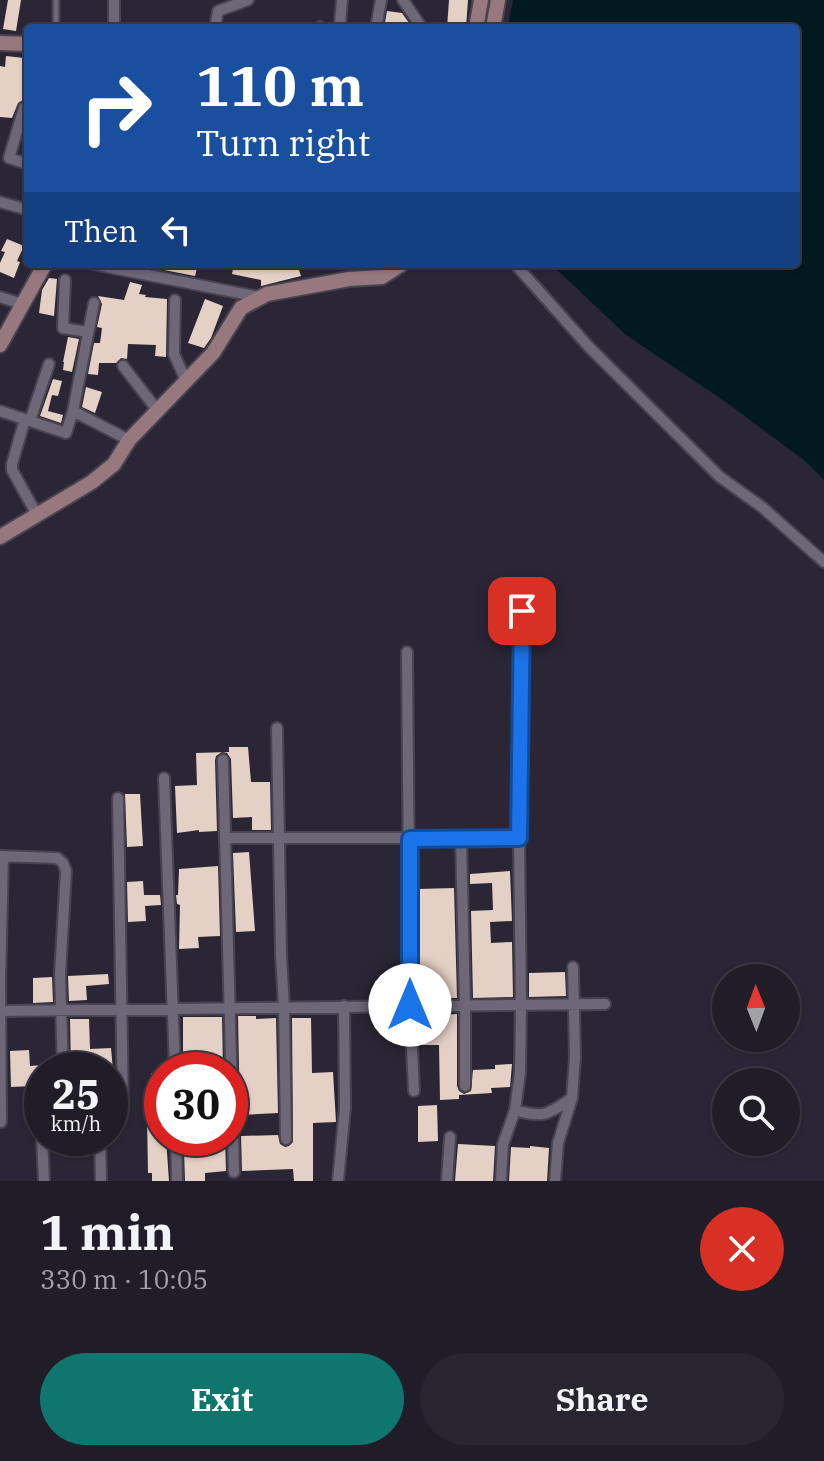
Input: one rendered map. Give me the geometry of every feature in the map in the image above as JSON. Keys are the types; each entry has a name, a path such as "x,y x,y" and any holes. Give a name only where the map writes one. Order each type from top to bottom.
{"street":[{"path":"114,0 114,24"},
{"path":"216,24 218,11 248,0"},
{"path":"340,24 342,0"},
{"path":"377,24 381,0"},
{"path":"403,0 419,24"},
{"path":"477,24 481,0"},
{"path":"494,24 498,0"},
{"path":"0,43 24,44"},
{"path":"24,108 9,158 24,163"},
{"path":"0,202 24,209"},
{"path":"0,345 43,268"},
{"path":"117,268 259,297"},
{"path":"0,537 92,482 114,464 129,440 213,353 241,308 267,294 349,279 382,277 396,268"},
{"path":"519,268 589,347 720,477 762,507 824,562"},
{"path":"65,280 63,328 88,332"},
{"path":"0,297 22,304"},
{"path":"175,300 174,354 186,381"},
{"path":"0,411 66,433 94,303"},
{"path":"37,515 12,470 12,464 49,364"},
{"path":"123,366 158,411"},
{"path":"73,411 129,440"},
{"path":"501,1181 503,1144 515,1110 520,1073 522,611"},
{"path":"407,652 410,1005 414,1091"},
{"path":"277,728 286,1139"},
{"path":"223,760 234,1172"},
{"path":"164,778 175,1052"},
{"path":"118,798 123,1052"},
{"path":"226,838 519,838"},
{"path":"461,839 465,1086"},
{"path":"1,1122 2,856 57,858 66,871 60,975 62,1052"},
{"path":"555,1181 558,1143 572,1098 575,1057 573,967"},
{"path":"0,1011 605,1004"},
{"path":"338,1181 345,1108 344,1006"},
{"path":"515,1110 530,1115 548,1114 572,1098"},
{"path":"447,1181 450,1137"},
{"path":"43,1156 44,1181"},
{"path":"100,1156 101,1181"},
{"path":"176,1156 177,1181"}],"lane":[{"path":"56,0 56,24"}],"water":[{"path":"513,0 824,0 824,480 805,461 730,405 626,335 555,268 800,268 800,24 510,24"}],"building":[{"path":"8,0 21,0 16,31 3,29"},
{"path":"449,0 468,0 466,24 447,24"},
{"path":"387,11 402,13 409,23 409,24 385,24"},
{"path":"6,56 24,58 24,100 18,103 12,118 0,117 0,66 5,67"},
{"path":"7,239 24,246 14,278 0,272 5,252 1,251"},
{"path":"154,268 197,268 195,276"},
{"path":"233,268 298,268 301,276 261,286 261,280 232,274"},
{"path":"49,278 57,279 54,316 39,313 42,290"},
{"path":"130,282 142,285 139,294 145,297 167,299 166,357 155,356 156,345 128,344 127,359 121,358 116,363 99,363 98,375 88,374 94,343 100,343 102,328 97,327 102,304 98,296 124,300"},
{"path":"205,299 223,306 204,348 188,343"},
{"path":"68,337 79,339 72,372 63,370"},
{"path":"53,379 62,381 58,396 52,395 48,411 63,415 61,423 40,416"},
{"path":"86,387 102,392 95,413 82,407"},
{"path":"229,747 248,747 251,782 270,782 271,830 252,830 252,817 233,818 231,759 223,752 229,752"},
{"path":"222,752 215,760 217,831 177,833 175,786 197,785 196,753"},
{"path":"125,794 140,794 143,846 127,847"},
{"path":"249,852 255,931 236,932 233,853"},
{"path":"218,866 220,936 198,937 199,948 179,949 180,905 177,904 176,895 179,869"},
{"path":"510,871 512,921 490,922 491,943 512,942 513,997 473,998 471,911 493,910 492,883 470,884 470,874"},
{"path":"143,881 144,895 160,895 161,905 145,906 146,921 128,922 127,882"},
{"path":"454,888 457,998 418,998 418,889"},
{"path":"565,972 566,996 529,997 529,973"},
{"path":"108,974 109,984 86,986 87,1000 69,1001 68,976"},
{"path":"52,977 53,1002 33,1003 33,978"},
{"path":"457,1014 459,1091 464,1094 471,1091 473,1070 495,1069 495,1065 512,1064 510,1087 491,1088 492,1093 459,1095 459,1099 440,1100 439,1045 420,1045 419,1016"},
{"path":"238,1016 276,1018 278,1113 248,1115 248,1052 239,1052"},
{"path":"183,1017 222,1017 223,1052 183,1052"},
{"path":"292,1018 311,1018 312,1073 333,1072 336,1122 313,1123 313,1181 294,1181 293,1169 242,1171 242,1156 248,1156 248,1136 278,1135 280,1144 285,1147 293,1142"},
{"path":"70,1019 89,1019 90,1049 111,1048 111,1052 71,1052"},
{"path":"29,1050 24,1052 24,1086 11,1087 10,1051"},
{"path":"437,1105 438,1141 418,1142 418,1106"},
{"path":"458,1144 495,1146 493,1181 455,1181"},
{"path":"511,1147 549,1148 547,1181 509,1181"},
{"path":"148,1156 167,1156 169,1181 152,1181 152,1173 148,1173"},
{"path":"184,1156 226,1156 226,1171 205,1173 205,1181 185,1181"}],"route":[{"path":"410,1005 410,839 519,838 522,611"}]}
